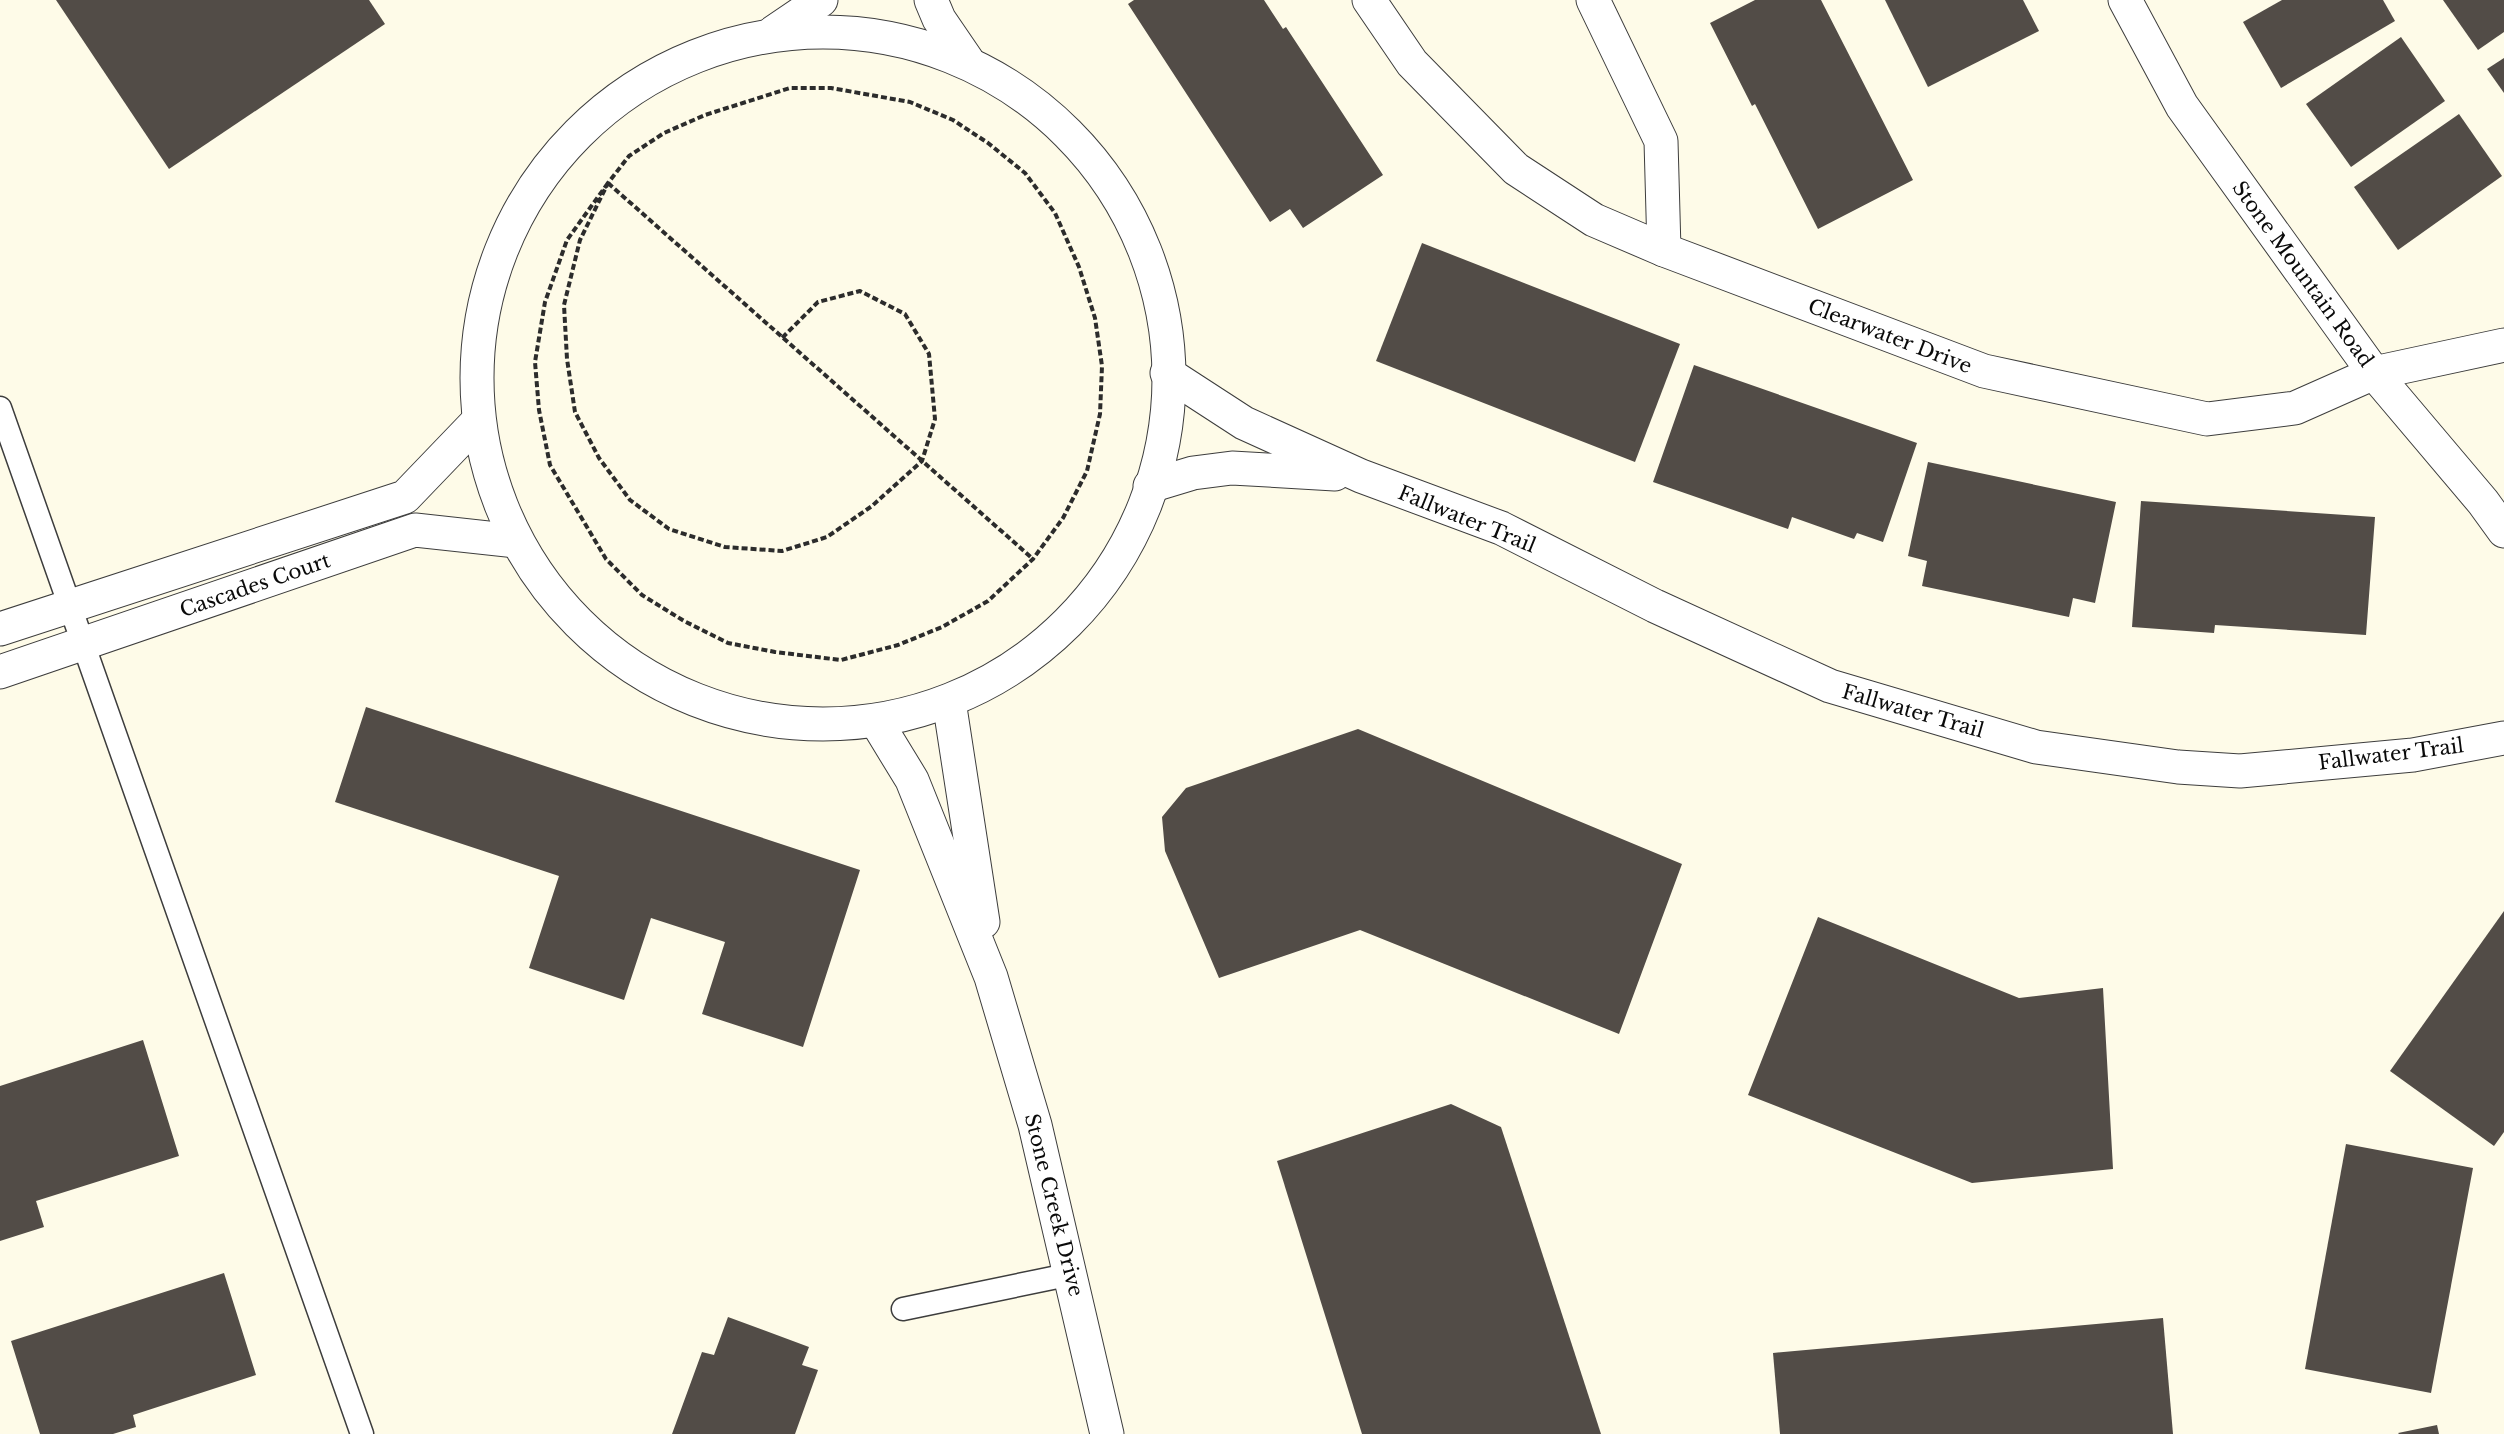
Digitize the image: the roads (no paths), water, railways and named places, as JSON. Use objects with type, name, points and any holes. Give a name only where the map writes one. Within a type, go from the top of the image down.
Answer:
[{"type":"street","points":[[774,32],[881,34],[967,60],[1044,109],[1106,176],[1148,256],[1168,344],[1165,435],[1143,511],[1105,580],[1052,639],[988,684],[915,716],[838,726],[760,721],[685,698],[617,659],[560,605],[516,541],[492,482],[478,421],[481,313],[518,211],[583,126],[671,64],[774,32],[820,0]]},
{"type":"street","points":[[931,0],[939,19],[967,60]]},
{"type":"street","name":"Clearwater Drive","points":[[1369,0],[1412,63],[1516,169],[1594,220],[1664,250],[1984,372],[2207,419],[2295,408],[2374,373],[2504,345]]},
{"type":"street","points":[[1593,0],[1661,141],[1664,250]]},
{"type":"street","name":"Stone Mountain Road","points":[[2126,0],[2182,106],[2374,373],[2484,502],[2504,531]]},
{"type":"street","name":"Fallwater Trail","points":[[1167,373],[1244,423],[1361,476],[1501,528],[1655,606],[1830,686],[2036,747],[2178,767],[2240,771],[2413,755],[2504,738]]},
{"type":"street","name":"Cascades Court","points":[[0,628],[405,497],[478,421]]},
{"type":"street","name":"Fallwater Trail","points":[[1150,486],[1192,473],[1232,468],[1361,476]]},
{"type":"street","name":"Cascades Court","points":[[0,672],[416,530],[516,541]]},
{"type":"street","name":"Stone Creek Drive","points":[[949,701],[991,978]]},
{"type":"street","name":"Stone Creek Drive","points":[[876,721],[912,780],[991,978],[1035,1125],[1072,1274],[1107,1434]]},
{"type":"lane","points":[[2,418],[71,606],[362,1434]]},
{"type":"lane","points":[[903,1309],[1072,1274]]}]
